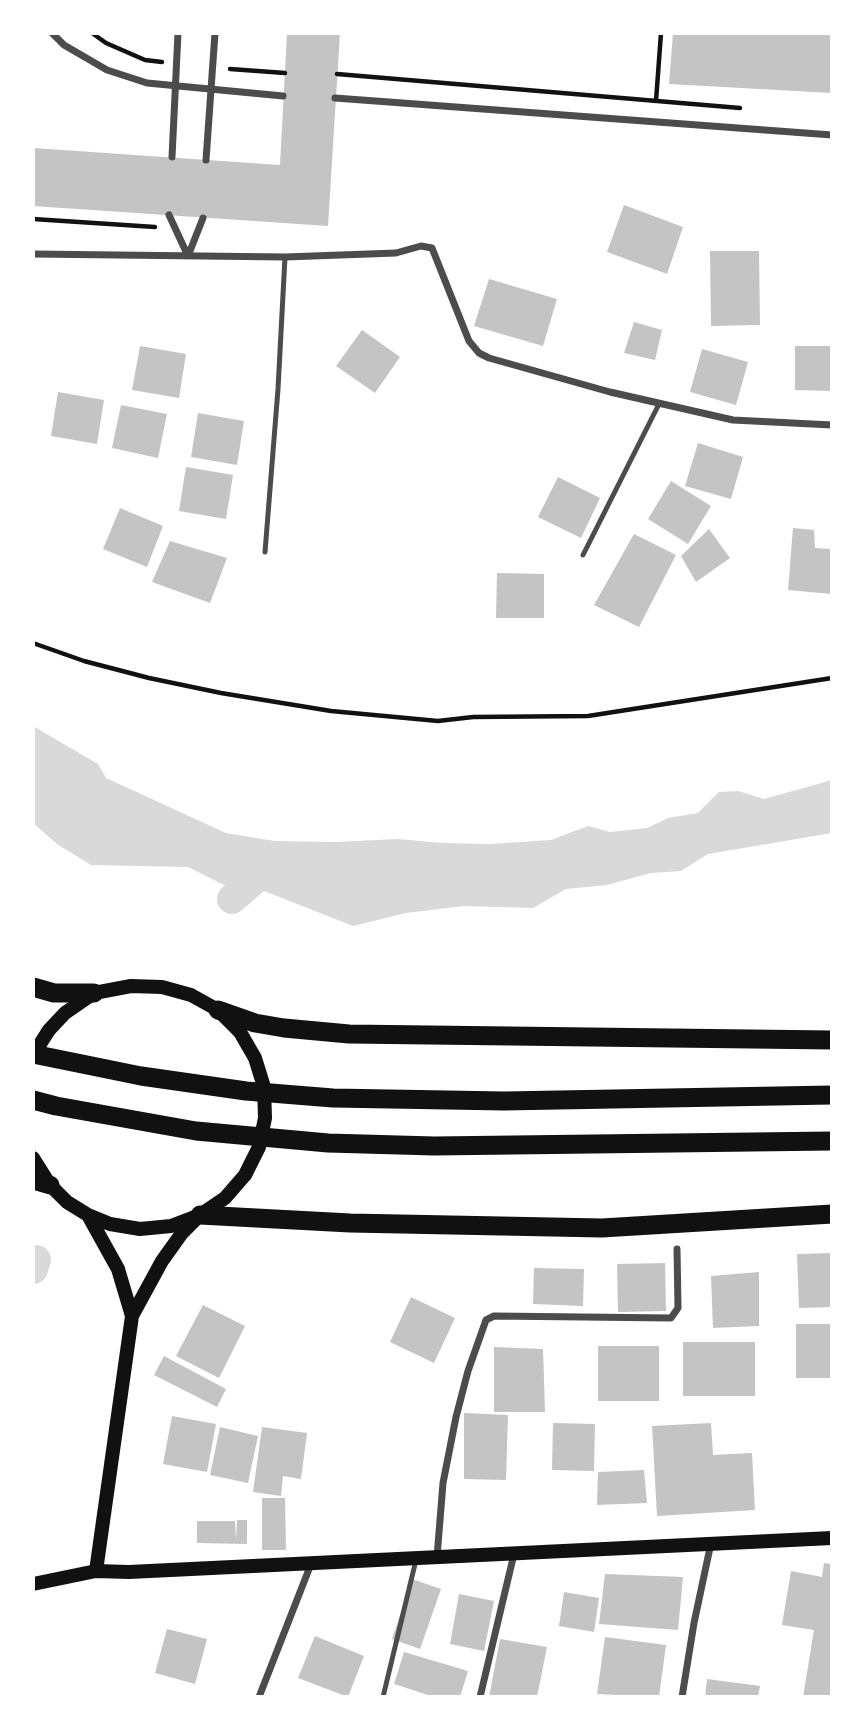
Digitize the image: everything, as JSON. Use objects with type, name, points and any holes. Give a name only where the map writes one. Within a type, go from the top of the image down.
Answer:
[{"type":"highway","points":[[33,987],[54,993],[94,993]]},
{"type":"highway","points":[[218,1010],[255,1023],[349,1034],[832,1040]]},
{"type":"highway","points":[[33,1054],[141,1076],[246,1091],[333,1098],[505,1101],[832,1095]]},
{"type":"highway","points":[[33,1100],[196,1131],[328,1143],[434,1146],[832,1141]]},
{"type":"highway","points":[[200,1215],[350,1223],[601,1228],[832,1214]]},
{"type":"main road","points":[[33,1054],[48,1030],[65,1013],[94,993],[131,985],[162,987],[191,995],[218,1010],[240,1032],[255,1058],[264,1087],[265,1118],[258,1147],[245,1175],[225,1198],[200,1215],[182,1233],[162,1261],[132,1317],[96,1571]]},
{"type":"main road","points":[[33,1158],[42,1183],[88,1215],[110,1224],[140,1229],[171,1226],[200,1215]]},
{"type":"main road","points":[[88,1215],[118,1269],[132,1317]]},
{"type":"main road","points":[[33,1584],[96,1571],[129,1572],[832,1538]]},
{"type":"street","points":[[52,33],[64,45],[107,71],[147,83],[283,96]]},
{"type":"street","points":[[172,158],[178,33]]},
{"type":"street","points":[[206,160],[215,33]]},
{"type":"street","points":[[335,98],[832,135]]},
{"type":"street","points":[[169,215],[188,256]]},
{"type":"street","points":[[188,256],[202,218]]},
{"type":"street","points":[[33,254],[285,257],[396,253],[421,246],[432,248],[469,341],[480,353],[503,362],[659,404],[733,419],[832,425]]},
{"type":"street","points":[[437,1557],[443,1483],[456,1417],[468,1371],[486,1320],[494,1316],[671,1318],[678,1308],[677,1249]]},
{"type":"street","points":[[682,1697],[711,1543]]},
{"type":"street","points":[[480,1697],[515,1553]]},
{"type":"street","points":[[259,1697],[312,1563]]},
{"type":"lane","points":[[265,552],[285,257]]},
{"type":"lane","points":[[583,555],[659,404]]},
{"type":"lane","points":[[383,1697],[417,1558]]},
{"type":"path","points":[[656,101],[661,33]]},
{"type":"path","points":[[337,74],[751,109]]},
{"type":"path","points":[[33,219],[175,228]]},
{"type":"path","points":[[33,643],[110,668],[221,693],[331,711],[438,721],[472,717],[588,716],[832,678]]},
{"type":"shaded area","points":[[33,726],[98,764],[106,778],[226,833],[275,841],[398,839],[490,844],[551,840],[588,826],[610,832],[647,828],[668,818],[698,813],[719,792],[738,791],[764,799],[832,780],[832,833],[708,854],[681,871],[651,873],[607,885],[566,889],[533,908],[464,906],[406,913],[353,926],[259,889],[228,887],[188,867],[91,865],[57,844],[33,823]]},
{"type":"building","points":[[287,33],[340,33],[328,226],[33,206],[33,148],[280,165]]},
{"type":"building","points":[[673,33],[832,33],[832,93],[669,84]]},
{"type":"building","points":[[624,205],[683,227],[667,274],[607,252]]},
{"type":"building","points":[[710,251],[759,251],[760,325],[711,326]]},
{"type":"building","points":[[489,279],[557,299],[543,346],[474,326]]},
{"type":"building","points":[[634,322],[662,330],[655,360],[624,353]]},
{"type":"building","points":[[362,330],[400,357],[375,393],[336,366]]},
{"type":"building","points":[[140,346],[186,354],[179,398],[132,390]]},
{"type":"building","points":[[795,346],[832,346],[832,391],[795,390]]},
{"type":"building","points":[[702,349],[748,362],[736,405],[690,392]]},
{"type":"building","points":[[58,392],[104,400],[97,444],[51,436]]},
{"type":"building","points":[[121,405],[167,414],[158,458],[112,448]]},
{"type":"building","points":[[198,413],[244,421],[237,465],[191,457]]},
{"type":"building","points":[[698,443],[743,457],[731,499],[685,486]]},
{"type":"building","points":[[186,467],[233,475],[226,519],[179,511]]},
{"type":"building","points":[[558,477],[600,498],[581,538],[538,517]]},
{"type":"building","points":[[671,481],[711,506],[688,544],[648,519]]},
{"type":"building","points":[[120,508],[163,526],[147,567],[103,549]]},
{"type":"building","points":[[793,528],[814,530],[815,548],[832,549],[832,594],[788,590]]},
{"type":"building","points":[[709,529],[730,558],[696,582],[681,556]]},
{"type":"building","points":[[634,534],[676,555],[639,627],[594,605]]},
{"type":"building","points":[[170,541],[227,558],[210,603],[152,582]]},
{"type":"building","points":[[497,573],[544,574],[544,618],[496,618]]},
{"type":"building","points":[[832,1253],[832,1307],[799,1308],[797,1254]]},
{"type":"building","points":[[665,1263],[666,1311],[618,1312],[617,1264]]},
{"type":"building","points":[[534,1268],[584,1269],[583,1306],[533,1304]]},
{"type":"building","points":[[759,1272],[759,1326],[713,1328],[711,1276]]},
{"type":"building","points":[[411,1297],[455,1318],[434,1363],[390,1342]]},
{"type":"building","points":[[203,1305],[245,1326],[219,1378],[176,1356]]},
{"type":"building","points":[[796,1324],[832,1324],[832,1378],[796,1378]]},
{"type":"building","points":[[683,1342],[755,1342],[755,1396],[683,1396]]},
{"type":"building","points":[[598,1346],[659,1346],[659,1401],[598,1401]]},
{"type":"building","points":[[494,1347],[543,1349],[545,1412],[494,1412]]},
{"type":"building","points":[[164,1356],[226,1389],[217,1407],[154,1375]]},
{"type":"building","points":[[464,1413],[508,1415],[506,1480],[464,1479]]},
{"type":"building","points":[[172,1416],[216,1424],[207,1472],[163,1464]]},
{"type":"building","points":[[553,1423],[595,1424],[594,1471],[552,1470]]},
{"type":"building","points":[[711,1423],[713,1455],[752,1453],[755,1510],[657,1516],[652,1426]]},
{"type":"building","points":[[220,1427],[258,1436],[248,1483],[210,1475]]},
{"type":"building","points":[[262,1427],[307,1433],[301,1479],[283,1476],[281,1496],[253,1492]]},
{"type":"building","points":[[644,1470],[647,1503],[597,1505],[598,1472]]},
{"type":"building","points":[[262,1498],[285,1498],[286,1550],[262,1550]]},
{"type":"building","points":[[237,1520],[247,1520],[247,1544],[197,1543],[197,1521],[235,1521],[236,1540]]},
{"type":"building","points":[[824,1563],[832,1564],[832,1697],[803,1697],[814,1630],[782,1625],[791,1571],[822,1577]]},
{"type":"building","points":[[605,1574],[683,1577],[678,1630],[599,1624]]},
{"type":"building","points":[[412,1579],[441,1589],[420,1649],[392,1639]]},
{"type":"building","points":[[564,1592],[599,1598],[594,1632],[559,1626]]},
{"type":"building","points":[[459,1594],[494,1601],[484,1651],[450,1644]]},
{"type":"building","points":[[167,1629],[207,1639],[195,1684],[155,1673]]},
{"type":"building","points":[[315,1636],[364,1656],[348,1697],[298,1678]]},
{"type":"building","points":[[605,1637],[666,1645],[659,1697],[597,1694]]},
{"type":"building","points":[[500,1639],[547,1647],[537,1697],[489,1697]]},
{"type":"building","points":[[404,1652],[468,1671],[460,1697],[434,1697],[394,1684]]},
{"type":"building","points":[[707,1679],[760,1686],[758,1697],[705,1697]]},
{"type":"waterway","points":[[232,899],[271,865]]},
{"type":"waterway","points":[[33,1269],[36,1260]]}]
